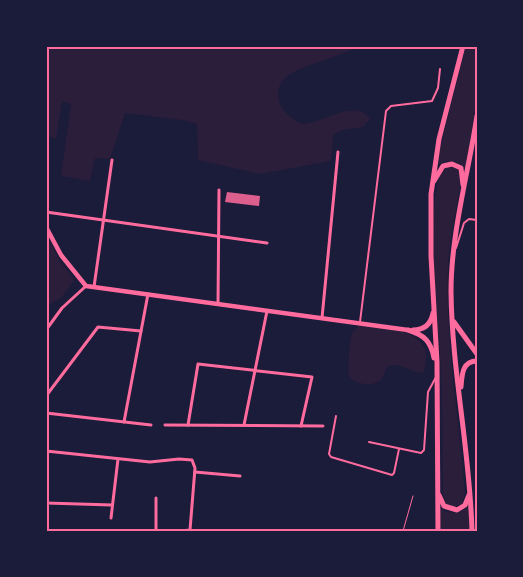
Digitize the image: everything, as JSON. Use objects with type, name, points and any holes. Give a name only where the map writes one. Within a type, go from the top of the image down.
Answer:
[{"type":"main road","points":[[438,531],[437,373],[431,194],[438,139],[463,46]]},
{"type":"main road","points":[[472,531],[470,487],[453,320],[452,260],[477,116]]},
{"type":"main road","points":[[431,194],[440,169],[452,164],[460,168],[463,173],[463,200]]},
{"type":"main road","points":[[408,330],[418,330],[429,324],[434,305]]},
{"type":"main road","points":[[453,320],[477,354]]},
{"type":"main road","points":[[408,330],[420,333],[428,340],[437,373]]},
{"type":"main road","points":[[460,397],[464,367],[471,361],[477,360]]},
{"type":"main road","points":[[437,488],[444,506],[457,510],[466,505],[470,487]]},
{"type":"street","points":[[322,319],[338,152]]},
{"type":"street","points":[[94,287],[112,160]]},
{"type":"street","points":[[218,304],[219,190]]},
{"type":"street","points":[[46,212],[267,243]]},
{"type":"street","points":[[46,227],[62,255],[86,286],[149,293],[408,330]]},
{"type":"street","points":[[46,330],[62,308],[86,286]]},
{"type":"street","points":[[124,422],[149,293]]},
{"type":"street","points":[[244,425],[267,311]]},
{"type":"street","points":[[46,396],[98,327],[141,331]]},
{"type":"street","points":[[188,425],[198,364],[312,377],[301,426]]},
{"type":"street","points":[[46,413],[151,425]]},
{"type":"street","points":[[165,425],[323,426]]},
{"type":"street","points":[[46,451],[150,462],[188,459],[195,463],[190,530],[181,531]]},
{"type":"street","points":[[111,518],[118,459]]},
{"type":"street","points":[[195,472],[240,476]]},
{"type":"street","points":[[156,498],[156,531]]},
{"type":"street","points":[[46,503],[112,505]]},
{"type":"lane","points":[[360,324],[386,111],[391,106],[432,101],[438,88],[440,69]]},
{"type":"lane","points":[[452,260],[464,223],[468,219],[477,220]]},
{"type":"lane","points":[[369,442],[421,453],[424,450],[428,392],[437,373]]},
{"type":"lane","points":[[336,416],[329,454],[331,457],[392,475],[394,474],[398,449]]},
{"type":"path","points":[[403,531],[412,496]]},
{"type":"shaded area","points":[[46,46],[363,46],[306,66],[290,74],[280,86],[278,94],[280,104],[286,113],[303,124],[338,113],[356,110],[364,113],[370,119],[363,127],[342,130],[333,135],[331,161],[260,174],[198,160],[197,124],[182,120],[125,113],[110,159],[95,158],[90,181],[61,176],[71,104],[62,101],[56,139],[46,135]]},
{"type":"shaded area","points":[[466,46],[477,46],[477,98],[466,169],[453,161],[437,165]]},
{"type":"shaded area","points":[[451,166],[460,171],[461,179],[449,255],[448,294],[450,352],[465,494],[462,504],[454,507],[446,504],[443,495],[442,385],[435,295],[433,236],[437,186],[443,169]]},
{"type":"shaded area","points":[[46,233],[59,260],[73,278],[73,282],[61,298],[46,306]]},
{"type":"shaded area","points":[[360,325],[397,330],[414,336],[426,351],[424,372],[393,365],[388,366],[382,379],[374,384],[364,384],[355,381],[348,372],[350,347],[352,333]]},
{"type":"shaded area","points":[[469,505],[469,531],[441,531],[440,508],[455,513]]},
{"type":"building","points":[[227,192],[260,196],[259,206],[225,202]]}]
